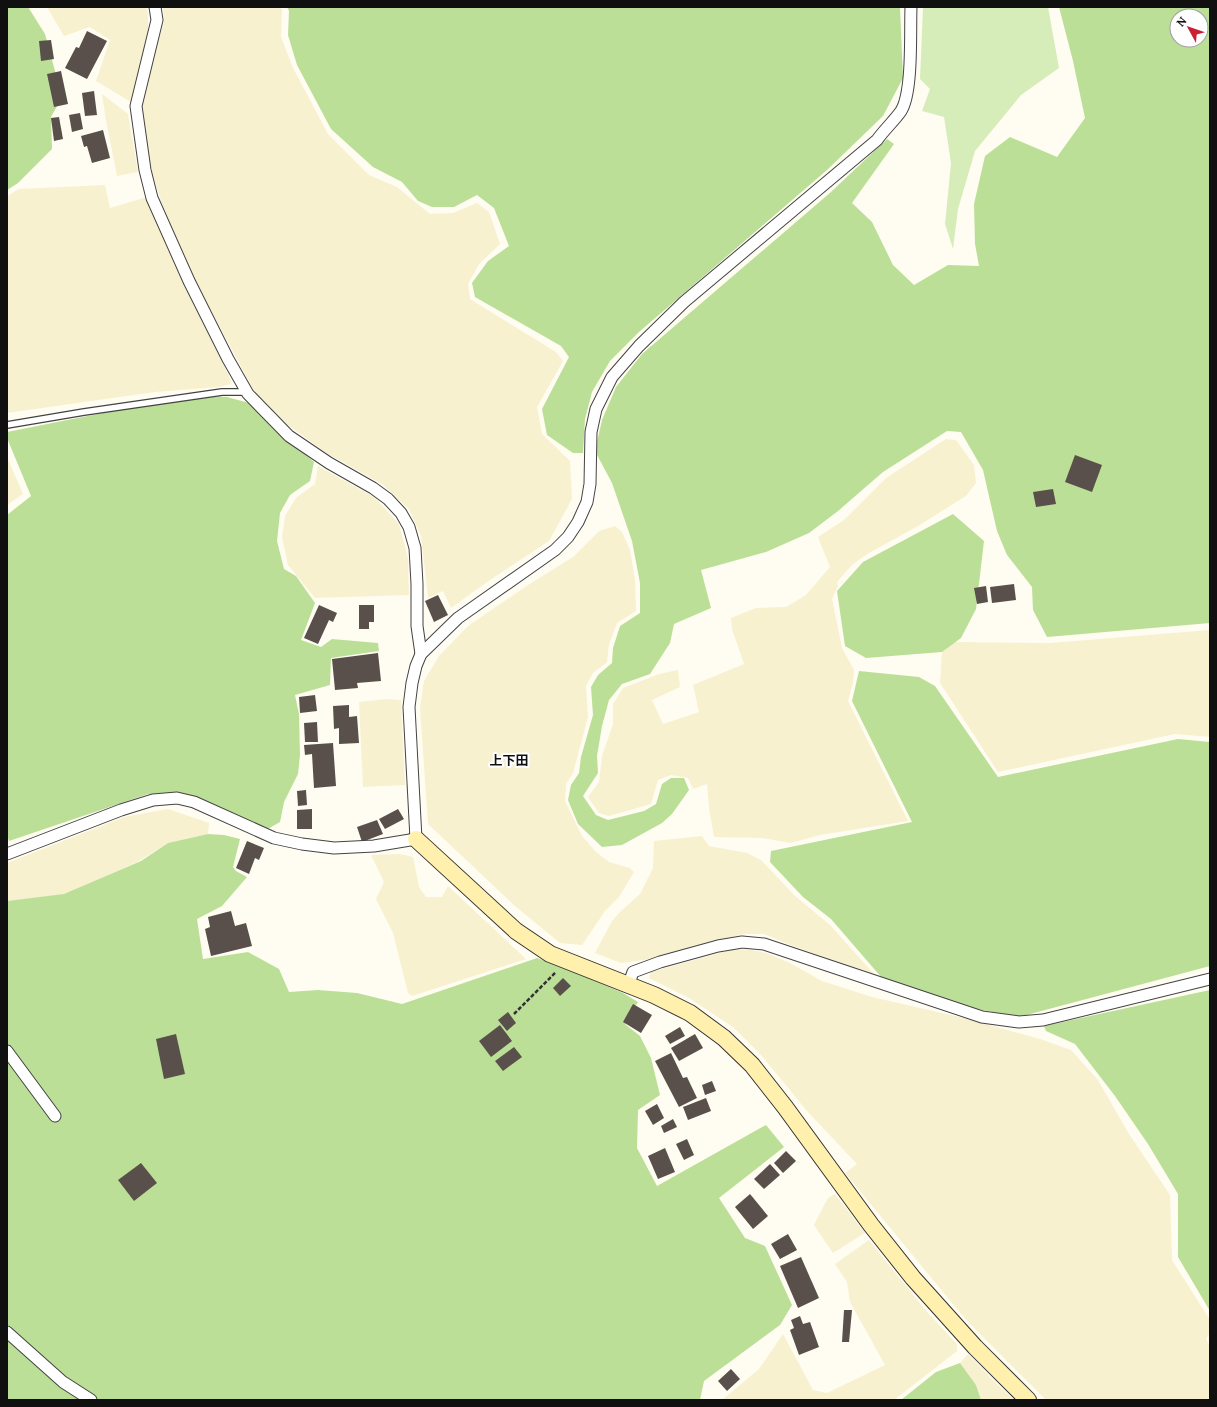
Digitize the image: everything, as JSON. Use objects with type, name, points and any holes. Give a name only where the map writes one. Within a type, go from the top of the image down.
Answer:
[{"type":"street","points":[[155,7],[157,20],[136,106],[145,170],[152,198],[189,281],[228,359],[248,394],[289,436],[329,463],[373,488],[388,500],[401,513],[409,526],[415,548],[417,626],[421,654]]},
{"type":"street","points":[[911,7],[909,77],[906,98],[901,111],[877,140],[684,302],[630,356],[612,377],[596,409],[590,432],[590,484],[586,502],[578,522],[568,537],[555,550],[458,618],[421,654],[416,666],[412,683],[409,707],[416,838],[516,931],[550,954],[654,995],[690,1013],[724,1038],[752,1065],[785,1107],[871,1225],[913,1278],[975,1347],[1028,1400]]},
{"type":"street","points":[[7,854],[121,810],[153,800],[177,798],[194,802],[274,838],[302,844],[334,848],[374,846],[416,838]]},
{"type":"street","points":[[628,986],[633,972],[660,962],[718,946],[742,942],[764,944],[982,1016],[1019,1022],[1043,1020],[1210,979]]},
{"type":"street","points":[[7,1051],[55,1116]]},
{"type":"street","points":[[7,1332],[63,1382],[91,1400]]},
{"type":"lane","points":[[7,425],[222,392],[242,392],[248,394]]},
{"type":"path","points":[[514,1014],[567,961]]},
{"type":"shaded area","points":[[47,7],[146,7],[148,14],[148,34],[131,102],[96,81],[110,40],[90,27],[64,36]]},
{"type":"shaded area","points":[[163,7],[280,7],[282,10],[281,37],[293,68],[328,134],[369,175],[397,187],[430,214],[453,213],[477,203],[489,212],[500,244],[479,264],[468,284],[470,299],[556,352],[563,361],[537,407],[542,434],[570,461],[572,499],[549,541],[451,608],[443,591],[428,598],[421,536],[409,509],[382,484],[328,454],[278,418],[254,391],[191,273],[162,204],[147,158],[139,104],[164,22]]},
{"type":"shaded area","points":[[102,94],[128,114],[138,172],[117,176]]},
{"type":"shaded area","points":[[105,185],[110,208],[147,197],[179,274],[229,376],[231,384],[219,387],[155,392],[7,413],[7,196],[19,189]]},
{"type":"shaded area","points":[[946,439],[956,440],[974,465],[976,483],[966,496],[918,526],[867,554],[852,565],[837,582],[838,586],[832,599],[842,648],[854,670],[853,682],[848,701],[908,821],[820,835],[790,843],[763,838],[714,837],[707,784],[693,789],[688,778],[671,775],[658,780],[651,804],[609,816],[599,813],[588,797],[599,782],[602,756],[613,724],[613,704],[623,688],[659,674],[678,670],[680,687],[652,700],[663,724],[699,712],[693,685],[744,664],[732,629],[731,618],[756,608],[786,607],[806,595],[830,567],[818,537],[844,520],[886,478]]},
{"type":"shaded area","points":[[7,457],[23,494],[7,505]]},
{"type":"shaded area","points":[[318,466],[374,497],[399,524],[408,558],[409,595],[315,598],[288,565],[282,537],[285,516],[296,498],[315,484]]},
{"type":"shaded area","points":[[615,526],[622,532],[630,550],[635,580],[636,611],[617,623],[609,644],[607,662],[593,673],[586,686],[588,717],[573,773],[566,784],[565,801],[582,836],[596,852],[609,862],[630,868],[634,872],[619,897],[605,911],[582,945],[560,943],[515,906],[428,824],[420,708],[424,681],[439,656],[468,626],[528,585],[573,557],[599,531]]},
{"type":"shaded area","points":[[1210,630],[1210,737],[1175,734],[998,772],[940,683],[942,652],[955,642],[1050,643]]},
{"type":"shaded area","points":[[387,699],[401,700],[405,785],[363,787],[359,702]]},
{"type":"shaded area","points":[[168,809],[209,823],[208,834],[168,843],[137,862],[64,895],[7,901],[7,863],[124,817]]},
{"type":"shaded area","points":[[702,836],[709,846],[747,853],[761,860],[794,895],[830,925],[875,975],[870,975],[764,934],[743,934],[644,960],[621,963],[595,953],[612,921],[640,894],[653,868],[654,841]]},
{"type":"shaded area","points":[[400,854],[413,857],[419,887],[426,897],[442,897],[448,886],[526,959],[412,996],[408,993],[393,933],[376,899],[384,882],[371,855]]},
{"type":"shaded area","points":[[734,949],[752,950],[766,953],[790,963],[822,981],[872,997],[968,1019],[1040,1039],[1071,1050],[1098,1080],[1129,1134],[1170,1195],[1172,1260],[1210,1320],[1210,1333],[1206,1339],[1210,1346],[1210,1400],[1046,1400],[967,1321],[845,1173],[857,1164],[807,1111],[761,1055],[733,1027],[689,998],[649,978],[651,972]]},
{"type":"shaded area","points":[[835,1194],[865,1233],[833,1253],[814,1225],[828,1198]]},
{"type":"shaded area","points":[[869,1240],[927,1312],[957,1344],[957,1351],[894,1400],[722,1400],[759,1369],[783,1334],[813,1390],[827,1393],[885,1365],[850,1302],[847,1282],[835,1264]]},
{"type":"shaded area","points":[[968,1354],[1014,1400],[981,1400],[976,1385],[960,1363]]},
{"type":"green space","points":[[7,7],[28,7],[45,34],[62,97],[51,117],[52,149],[18,183],[7,190]]},
{"type":"green space","points":[[287,7],[900,7],[903,78],[883,116],[827,170],[639,332],[610,361],[592,392],[585,419],[583,453],[573,453],[547,435],[542,409],[569,357],[561,346],[475,297],[472,283],[488,261],[509,246],[494,208],[477,195],[454,207],[432,207],[418,201],[402,182],[373,167],[331,129],[297,65],[288,35],[289,11]]},
{"type":"green space","points":[[923,7],[1048,7],[1059,68],[1021,95],[975,151],[958,209],[953,249],[945,224],[951,163],[944,117],[922,111],[930,89],[920,79]]},
{"type":"green space","points":[[1059,7],[1210,7],[1210,623],[1047,637],[1033,610],[1032,587],[1007,555],[997,531],[983,470],[961,432],[947,431],[883,472],[838,511],[809,533],[766,552],[701,570],[711,608],[674,624],[670,643],[650,674],[622,684],[609,700],[602,726],[597,756],[598,773],[583,796],[596,815],[608,820],[644,811],[656,804],[662,784],[671,778],[684,778],[689,790],[672,814],[662,823],[622,845],[602,847],[578,824],[568,800],[571,785],[579,773],[581,757],[593,715],[591,687],[598,675],[612,663],[613,648],[620,626],[640,613],[640,583],[632,541],[612,483],[595,451],[602,420],[616,387],[642,354],[831,192],[887,139],[894,144],[852,203],[872,222],[893,265],[914,285],[948,265],[979,266],[975,244],[974,204],[985,156],[1010,137],[1057,157],[1085,118],[1073,61]]},
{"type":"green space","points":[[211,396],[227,397],[249,403],[262,417],[314,462],[310,481],[290,495],[280,513],[277,541],[284,569],[296,576],[315,603],[301,640],[321,647],[332,639],[378,643],[379,651],[331,658],[330,685],[295,695],[299,714],[300,755],[298,774],[284,802],[280,822],[266,830],[180,793],[148,794],[9,841],[7,835],[7,515],[31,496],[7,438],[7,432],[128,408]]},
{"type":"green space","points":[[953,514],[984,541],[976,609],[961,638],[942,652],[866,658],[845,646],[837,591],[863,562]]},
{"type":"green space","points":[[859,671],[919,677],[935,686],[998,777],[1178,739],[1210,742],[1210,966],[1019,1017],[977,1009],[882,978],[831,919],[803,897],[770,862],[771,851],[912,822],[852,701]]},
{"type":"green space","points":[[208,834],[224,835],[240,839],[233,867],[236,871],[247,877],[222,906],[197,919],[203,959],[248,952],[279,969],[289,992],[318,990],[357,993],[402,1004],[537,958],[591,979],[623,993],[638,1002],[625,1024],[640,1036],[651,1058],[660,1095],[638,1110],[637,1148],[657,1186],[766,1125],[784,1147],[719,1198],[745,1238],[765,1246],[792,1305],[780,1325],[704,1381],[700,1400],[7,1400],[7,901],[64,894],[141,861],[168,843]]},
{"type":"green space","points":[[1210,990],[1210,1311],[1178,1257],[1178,1194],[1148,1144],[1115,1096],[1075,1044],[1046,1031],[1044,1026]]},
{"type":"green space","points":[[960,1363],[976,1385],[981,1400],[901,1400],[936,1372]]},
{"type":"building","points":[[87,31],[107,41],[87,79],[65,68],[76,47],[79,48]]},
{"type":"building","points":[[51,40],[54,59],[41,61],[39,41]]},
{"type":"building","points":[[61,71],[68,104],[54,107],[47,74]]},
{"type":"building","points":[[94,91],[97,115],[85,116],[82,93]]},
{"type":"building","points":[[80,113],[83,129],[72,132],[69,115]]},
{"type":"building","points":[[59,117],[63,139],[54,141],[51,118]]},
{"type":"building","points":[[103,130],[110,158],[92,163],[87,146],[84,147],[81,136]]},
{"type":"building","points":[[1075,455],[1102,465],[1092,492],[1065,482]]},
{"type":"building","points":[[1053,489],[1056,504],[1036,507],[1033,492]]},
{"type":"building","points":[[1014,584],[1016,600],[992,603],[990,587]]},
{"type":"building","points":[[986,586],[988,602],[977,604],[974,588]]},
{"type":"building","points":[[438,595],[448,615],[434,622],[425,601]]},
{"type":"building","points":[[319,605],[337,613],[333,622],[329,620],[318,644],[304,638]]},
{"type":"building","points":[[359,605],[374,605],[374,622],[369,622],[369,629],[359,629]]},
{"type":"building","points":[[378,653],[381,681],[357,683],[358,688],[335,690],[332,659]]},
{"type":"building","points":[[315,695],[317,711],[300,713],[299,697]]},
{"type":"building","points":[[349,705],[349,717],[357,716],[359,743],[339,744],[339,728],[334,729],[333,706]]},
{"type":"building","points":[[317,722],[318,742],[305,742],[304,723]]},
{"type":"building","points":[[333,743],[336,786],[314,788],[312,754],[305,755],[304,745]]},
{"type":"building","points":[[306,790],[307,805],[298,806],[297,791]]},
{"type":"building","points":[[312,809],[312,829],[297,829],[297,810]]},
{"type":"building","points":[[398,809],[404,819],[385,829],[379,819]]},
{"type":"building","points":[[377,820],[383,834],[362,842],[357,827]]},
{"type":"building","points":[[247,841],[264,848],[259,860],[255,858],[249,874],[236,868]]},
{"type":"building","points":[[231,911],[235,926],[246,923],[252,946],[211,956],[205,929],[210,927],[208,917]]},
{"type":"building","points":[[563,978],[571,986],[560,996],[553,988]]},
{"type":"building","points":[[633,1004],[652,1015],[641,1033],[623,1022]]},
{"type":"building","points":[[508,1012],[516,1023],[507,1031],[498,1020]]},
{"type":"building","points":[[500,1025],[512,1041],[491,1057],[479,1041]]},
{"type":"building","points":[[680,1027],[685,1036],[670,1044],[665,1036]]},
{"type":"building","points":[[176,1034],[185,1074],[164,1079],[156,1039]]},
{"type":"building","points":[[695,1034],[703,1048],[679,1061],[671,1048]]},
{"type":"building","points":[[514,1047],[522,1057],[503,1071],[495,1061]]},
{"type":"building","points":[[671,1053],[683,1078],[687,1077],[697,1098],[679,1107],[655,1061]]},
{"type":"building","points":[[712,1081],[716,1091],[705,1095],[702,1085]]},
{"type":"building","points":[[706,1098],[711,1111],[688,1120],[683,1107]]},
{"type":"building","points":[[657,1104],[664,1118],[653,1125],[645,1111]]},
{"type":"building","points":[[673,1119],[677,1127],[664,1133],[661,1126]]},
{"type":"building","points":[[687,1139],[694,1155],[684,1160],[676,1144]]},
{"type":"building","points":[[665,1148],[675,1172],[658,1179],[648,1156]]},
{"type":"building","points":[[786,1151],[796,1161],[783,1173],[774,1163]]},
{"type":"building","points":[[141,1163],[157,1183],[134,1201],[118,1180]]},
{"type":"building","points":[[770,1164],[780,1175],[764,1189],[754,1179]]},
{"type":"building","points":[[750,1194],[768,1216],[753,1229],[735,1207]]},
{"type":"building","points":[[788,1234],[797,1250],[780,1259],[771,1244]]},
{"type":"building","points":[[801,1257],[819,1298],[798,1308],[780,1266]]},
{"type":"building","points":[[844,1310],[852,1310],[849,1342],[842,1342]]},
{"type":"building","points":[[800,1316],[803,1324],[810,1322],[819,1347],[799,1355],[790,1330],[794,1328],[791,1320]]},
{"type":"building","points":[[731,1369],[740,1379],[727,1391],[718,1381]]},
{"type":"district","name":"上下田","points":[[509,760]]}]
